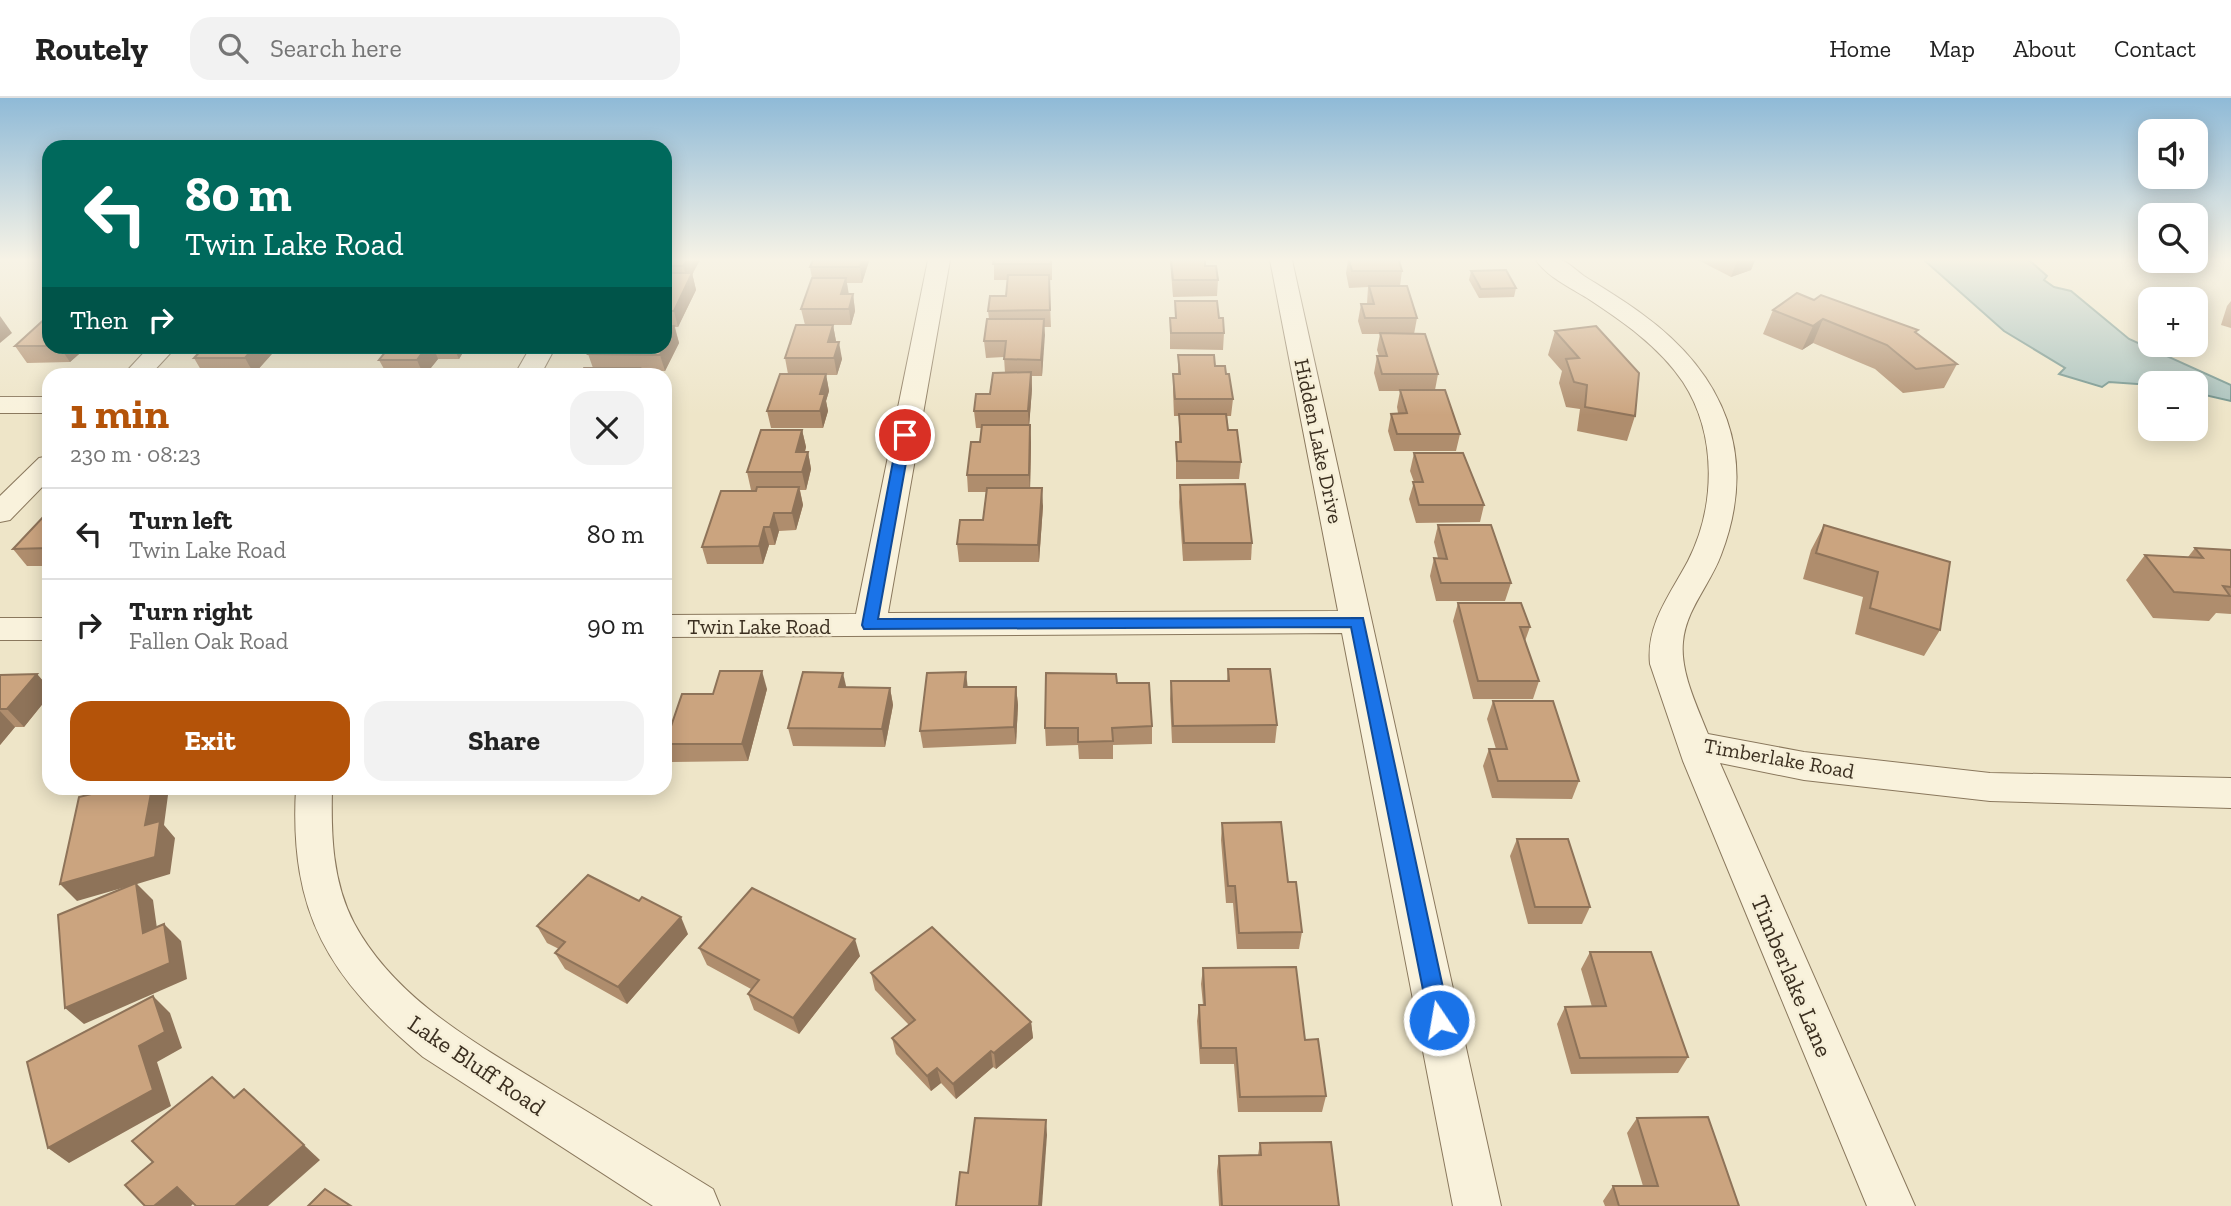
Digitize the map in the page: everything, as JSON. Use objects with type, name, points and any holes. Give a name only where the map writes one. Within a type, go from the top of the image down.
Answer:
[{"type":"street","points":[[870,625],[929,312]]},
{"type":"street","name":"Hidden Lake Drive","points":[[1292,312],[1477,1206]]},
{"type":"street","name":"Timberlake Road","points":[[1622,312],[1653,333],[1702,387],[1717,425],[1723,450],[1723,498],[1705,559],[1668,629],[1666,659],[1696,745],[1804,766],[1990,787],[2231,793]]},
{"type":"street","points":[[143,368],[157,354]]},
{"type":"street","points":[[0,405],[42,405]]},
{"type":"street","points":[[0,513],[42,471]]},
{"type":"street","name":"Twin Lake Road","points":[[672,626],[1357,622]]},
{"type":"street","points":[[0,629],[42,629]]},
{"type":"street","name":"Timberlake Lane","points":[[1696,745],[1786,965],[1891,1206]]},
{"type":"street","name":"Lake Bluff Road","points":[[314,795],[313,854],[321,888],[333,922],[351,956],[374,987],[403,1016],[438,1043],[696,1206]]},
{"type":"water","points":[[1982,312],[2096,312],[2129,339],[2138,343],[2138,357],[2169,357],[2200,371],[2138,371],[2138,384],[2109,382],[2102,387],[2059,374],[2065,368],[2004,331]]},
{"type":"water","points":[[2208,375],[2231,385],[2231,401],[2208,396]]},
{"type":"building","points":[[1176,312],[1218,312],[1219,318],[1223,318],[1224,333],[1171,333],[1170,318],[1176,318]]},
{"type":"building","points":[[1363,312],[1415,312],[1417,318],[1365,318]]},
{"type":"building","points":[[1777,312],[1867,312],[1918,330],[1915,332],[1957,364],[1916,369],[1887,345],[1823,319],[1813,326]]},
{"type":"building","points":[[987,319],[1044,319],[1041,360],[1004,359],[1006,341],[984,341]]},
{"type":"building","points":[[42,321],[42,346],[15,346]]},
{"type":"building","points":[[796,325],[833,325],[828,342],[839,342],[834,358],[785,358]]},
{"type":"building","points":[[1596,326],[1639,373],[1635,416],[1585,407],[1587,385],[1574,382],[1566,359],[1579,358],[1555,331]]},
{"type":"building","points":[[1380,333],[1425,334],[1438,374],[1382,374],[1377,356],[1387,356]]},
{"type":"building","points":[[198,354],[248,354],[245,358],[194,358]]},
{"type":"building","points":[[384,354],[421,354],[417,360],[379,360]]},
{"type":"building","points":[[588,354],[660,354],[660,355]]},
{"type":"building","points":[[1178,355],[1214,355],[1215,366],[1225,366],[1226,374],[1229,374],[1233,399],[1175,399],[1173,374],[1180,374]]},
{"type":"building","points":[[1031,372],[1028,411],[974,411],[976,394],[990,394],[993,373]]},
{"type":"building","points":[[780,374],[826,374],[820,394],[825,394],[820,411],[767,411]]},
{"type":"building","points":[[1400,390],[1445,390],[1460,434],[1397,434],[1391,414],[1407,413]]},
{"type":"building","points":[[1179,414],[1226,414],[1228,430],[1237,430],[1241,462],[1177,461],[1176,442],[1181,442]]},
{"type":"building","points":[[982,425],[1030,425],[1029,475],[967,475],[971,442],[980,442]]},
{"type":"building","points":[[761,430],[802,430],[796,452],[808,452],[802,472],[747,472]]},
{"type":"building","points":[[1414,453],[1463,453],[1484,505],[1419,505],[1413,482],[1423,482]]},
{"type":"building","points":[[1245,484],[1252,543],[1184,543],[1180,485]]},
{"type":"building","points":[[757,487],[799,487],[792,513],[774,513],[770,527],[764,527],[759,546],[702,547],[721,491],[756,491]]},
{"type":"building","points":[[987,488],[1042,488],[1038,545],[957,544],[960,520],[983,520]]},
{"type":"building","points":[[42,518],[42,548],[13,549]]},
{"type":"building","points":[[1438,525],[1491,525],[1511,583],[1441,583],[1434,558],[1447,559]]},
{"type":"building","points":[[1824,525],[1950,562],[1940,630],[1870,608],[1878,572],[1816,553]]},
{"type":"building","points":[[2195,548],[2231,550],[2231,587],[2223,586],[2230,596],[2174,592],[2145,555],[2203,558]]},
{"type":"building","points":[[1458,603],[1521,603],[1530,627],[1520,627],[1539,681],[1478,681]]},
{"type":"building","points":[[1228,669],[1270,669],[1277,725],[1173,726],[1171,681],[1229,681]]},
{"type":"building","points":[[720,671],[762,671],[742,744],[672,744],[672,723],[682,694],[713,694]]},
{"type":"building","points":[[803,672],[843,673],[839,687],[890,688],[882,729],[788,728]]},
{"type":"building","points":[[966,672],[964,687],[1016,687],[1014,727],[920,731],[927,673]]},
{"type":"building","points":[[1046,673],[1116,674],[1117,683],[1149,683],[1152,726],[1112,728],[1113,741],[1078,742],[1078,728],[1045,728]]},
{"type":"building","points":[[37,674],[7,709],[0,709],[0,675]]},
{"type":"building","points":[[1493,701],[1553,701],[1579,781],[1498,781],[1489,749],[1507,749]]},
{"type":"building","points":[[151,795],[145,825],[160,821],[155,857],[60,884],[79,797]]},
{"type":"building","points":[[1281,822],[1288,882],[1296,882],[1302,932],[1239,933],[1235,886],[1228,886],[1222,823]]},
{"type":"building","points":[[1517,839],[1568,839],[1590,907],[1535,907]]},
{"type":"building","points":[[588,875],[639,901],[642,897],[681,917],[618,987],[555,953],[565,942],[537,926]]},
{"type":"building","points":[[136,883],[143,933],[164,924],[170,963],[65,1008],[58,915]]},
{"type":"building","points":[[752,888],[855,939],[793,1018],[748,994],[759,980],[699,948]]},
{"type":"building","points":[[932,927],[1031,1022],[994,1053],[991,1051],[953,1084],[937,1068],[927,1076],[892,1038],[915,1020],[871,973]]},
{"type":"building","points":[[1590,952],[1651,952],[1688,1057],[1580,1058],[1565,1007],[1606,1006]]},
{"type":"building","points":[[1296,967],[1305,1040],[1318,1039],[1326,1096],[1240,1097],[1236,1048],[1201,1048],[1199,1005],[1205,1005],[1203,968]]},
{"type":"building","points":[[153,996],[165,1032],[139,1046],[153,1090],[48,1148],[27,1062]]},
{"type":"building","points":[[212,1077],[234,1098],[244,1089],[304,1145],[235,1206],[196,1206],[177,1187],[154,1206],[145,1206],[125,1185],[153,1162],[132,1141]]},
{"type":"building","points":[[1708,1117],[1739,1206],[1619,1206],[1613,1186],[1658,1186],[1637,1118]]},
{"type":"building","points":[[975,1118],[1046,1120],[1039,1206],[956,1206],[960,1172],[968,1173]]},
{"type":"building","points":[[1331,1142],[1339,1206],[1222,1206],[1219,1156],[1261,1155],[1260,1143]]},
{"type":"building","points":[[325,1189],[351,1206],[308,1206]]},
{"type":"route","points":[[905,435],[870,625],[1357,622],[1439,1020]]}]
